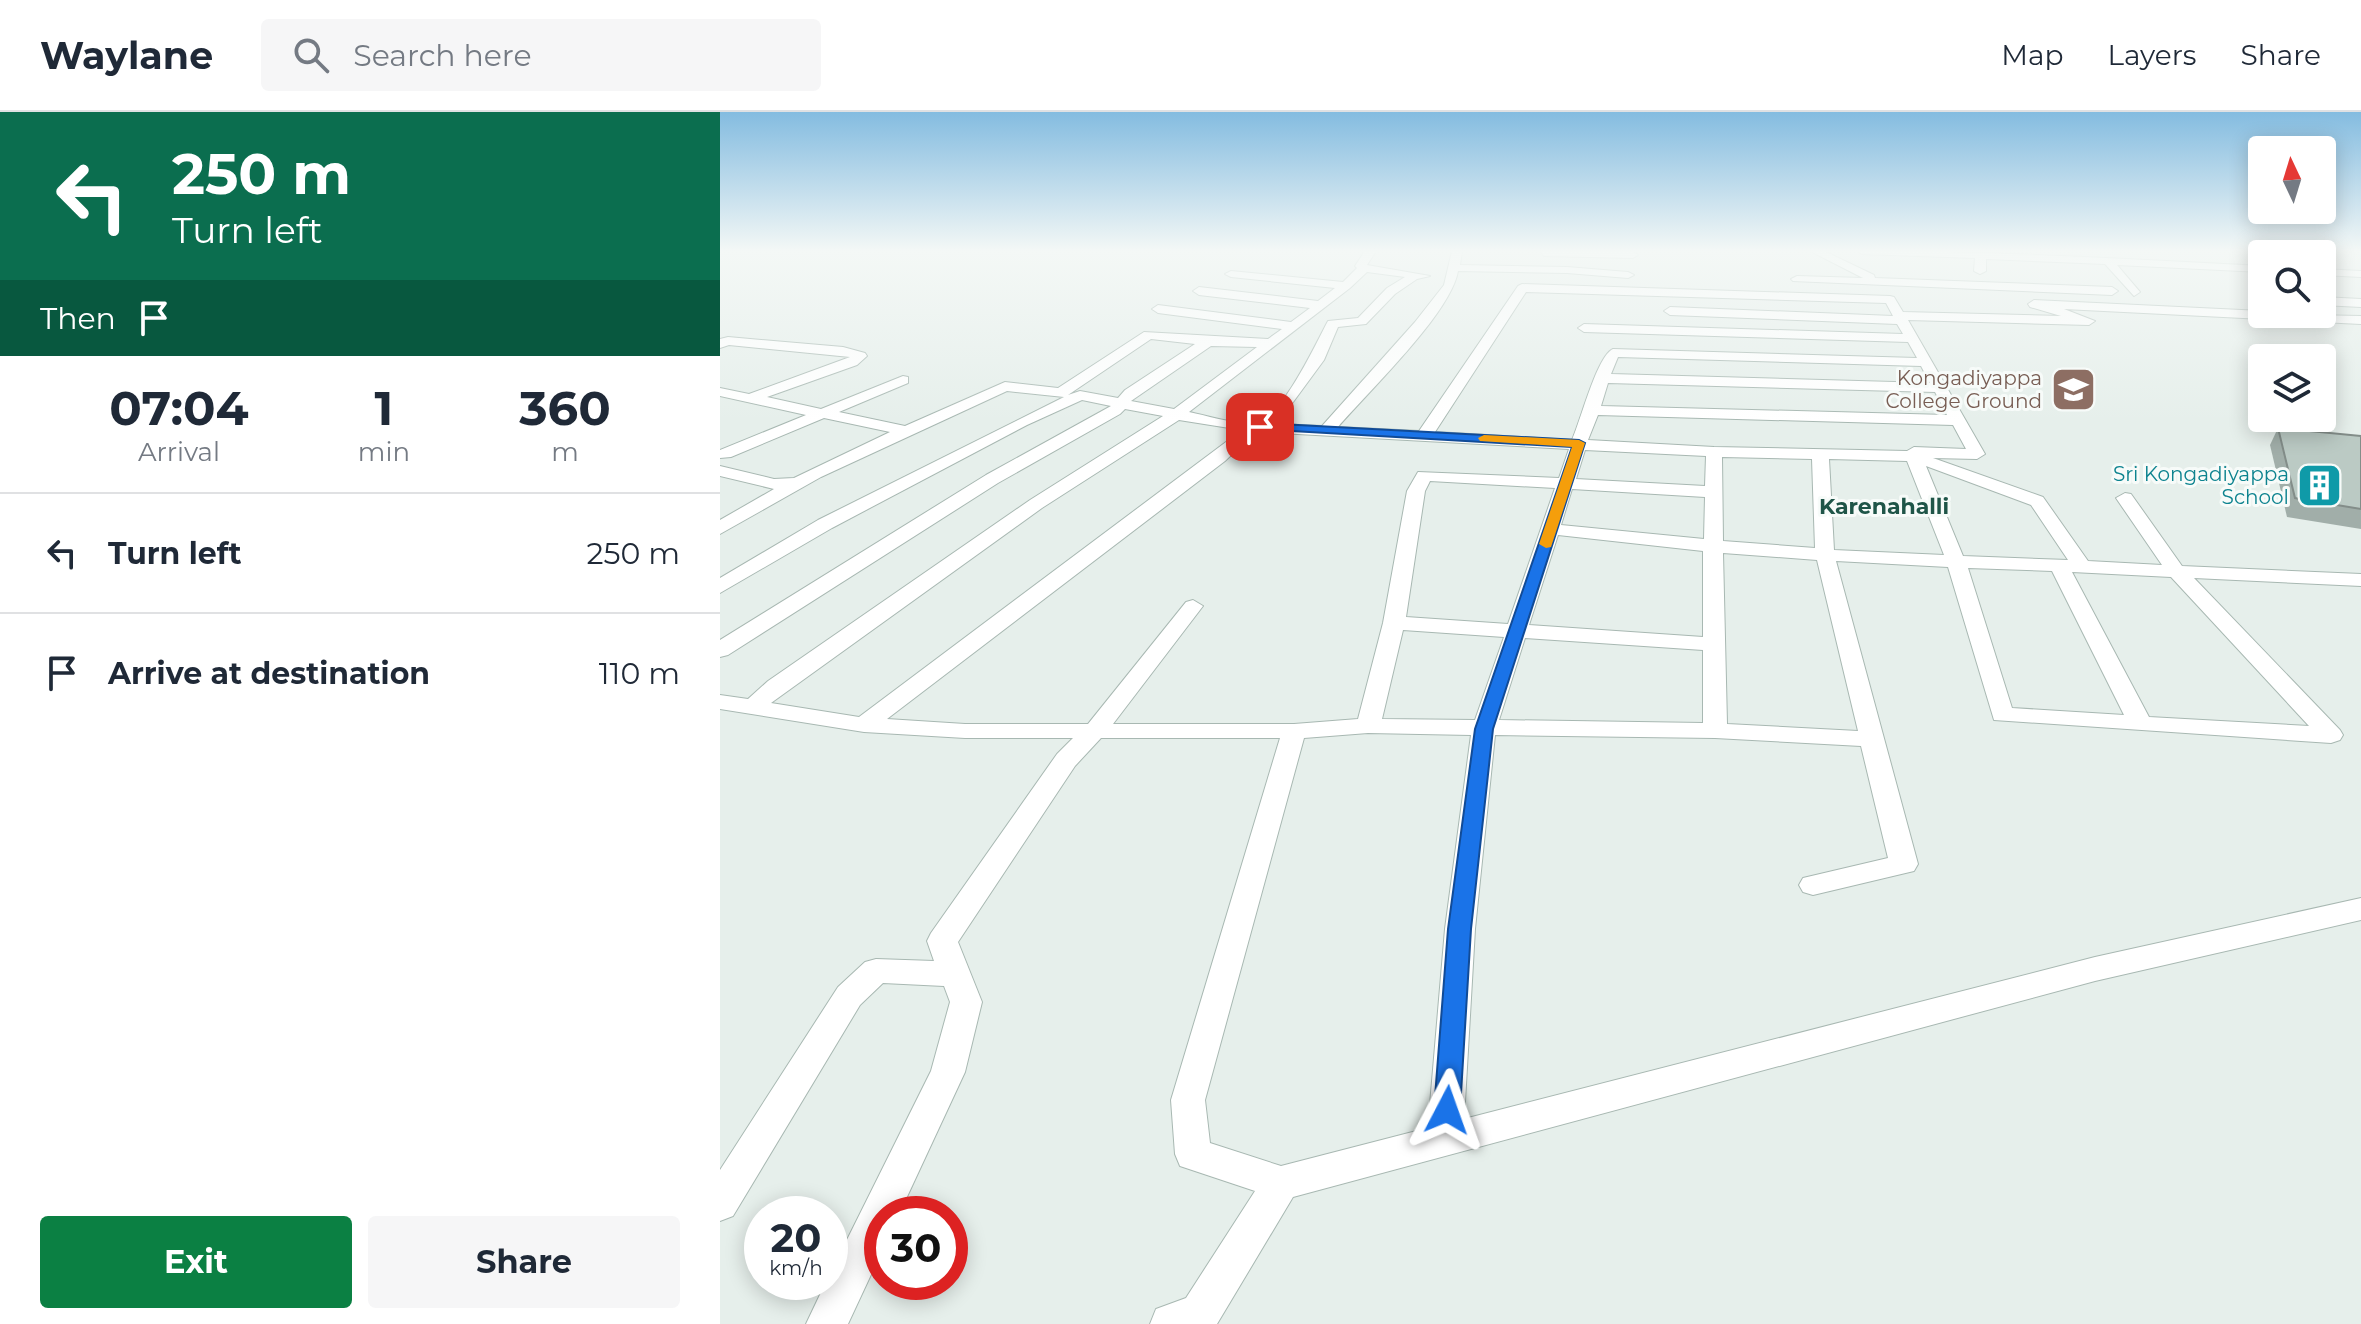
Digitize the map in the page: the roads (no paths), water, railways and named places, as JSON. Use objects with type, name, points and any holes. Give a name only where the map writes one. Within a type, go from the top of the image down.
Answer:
[{"type":"street","points":[[753,707],[776,686],[1023,513],[1176,415],[1316,308]]},
{"type":"street","points":[[864,725],[1219,457],[1241,437],[1276,418],[1317,360],[1333,324],[1362,321],[1375,308]]},
{"type":"street","points":[[1326,431],[1433,308]]},
{"type":"street","points":[[1425,435],[1509,308]]},
{"type":"street","points":[[1601,308],[1912,338]]},
{"type":"street","points":[[1584,328],[1611,310],[1679,308]]},
{"type":"street","points":[[1895,308],[1977,454],[1914,452],[1896,441]]},
{"type":"street","points":[[1670,311],[2089,321],[2046,308]]},
{"type":"street","points":[[2107,308],[2361,320]]},
{"type":"street","points":[[1158,309],[1292,326]]},
{"type":"street","points":[[1061,393],[1149,335],[1208,342],[1269,343]]},
{"type":"street","points":[[720,344],[728,341],[843,351],[860,356],[852,362],[751,398]]},
{"type":"street","points":[[720,650],[992,479],[1115,411],[1130,393],[1208,342]]},
{"type":"street","points":[[1445,1141],[1460,929],[1484,729],[1579,443],[1594,410],[1601,378],[1613,353],[1926,362]]},
{"type":"street","points":[[1791,358],[1808,385]]},
{"type":"street","points":[[1601,378],[1940,388]]},
{"type":"street","points":[[722,462],[824,413],[903,380]]},
{"type":"street","points":[[720,528],[803,481],[1005,386],[1080,395],[1176,415],[1260,427],[1714,452],[1820,453],[1896,441],[1958,420]]},
{"type":"street","points":[[1872,386],[1956,561],[2002,715],[2331,735],[2176,571],[2125,498]]},
{"type":"street","points":[[720,392],[906,431]]},
{"type":"street","points":[[720,587],[825,524],[1021,422],[1080,395]]},
{"type":"street","points":[[1594,410],[1896,441],[2037,501],[2082,567]]},
{"type":"street","points":[[1714,452],[1715,731]]},
{"type":"street","points":[[1813,885],[1904,864],[1825,555],[1820,453]]},
{"type":"street","points":[[722,462],[774,484],[803,481]]},
{"type":"street","points":[[1368,726],[1394,623],[1416,491],[1424,476],[1713,492]]},
{"type":"street","points":[[1550,529],[1825,555],[2361,580]]},
{"type":"street","points":[[2059,566],[2140,723]]},
{"type":"street","points":[[827,1324],[948,1072],[966,1002],[942,941],[1066,760],[1093,733],[1193,606]]},
{"type":"street","points":[[1394,623],[1516,634],[1713,644]]},
{"type":"street","points":[[720,702],[864,725],[965,731],[1294,731],[1368,726],[1715,731],[1871,739]]},
{"type":"street","points":[[1294,731],[1188,1100],[1193,1154],[1281,1183],[2095,969],[2361,909]]},
{"type":"street","points":[[720,1203],[849,996],[876,971],[955,974]]},
{"type":"street","points":[[1171,1324],[1200,1313],[1281,1183]]},
{"type":"place","name":"Kongadiyappa College Ground","points":[[2073,389]]},
{"type":"place","name":"Sri Kongadiyappa School","points":[[2320,485]]},
{"type":"district","name":"Karenahalli","points":[[1884,506]]}]
